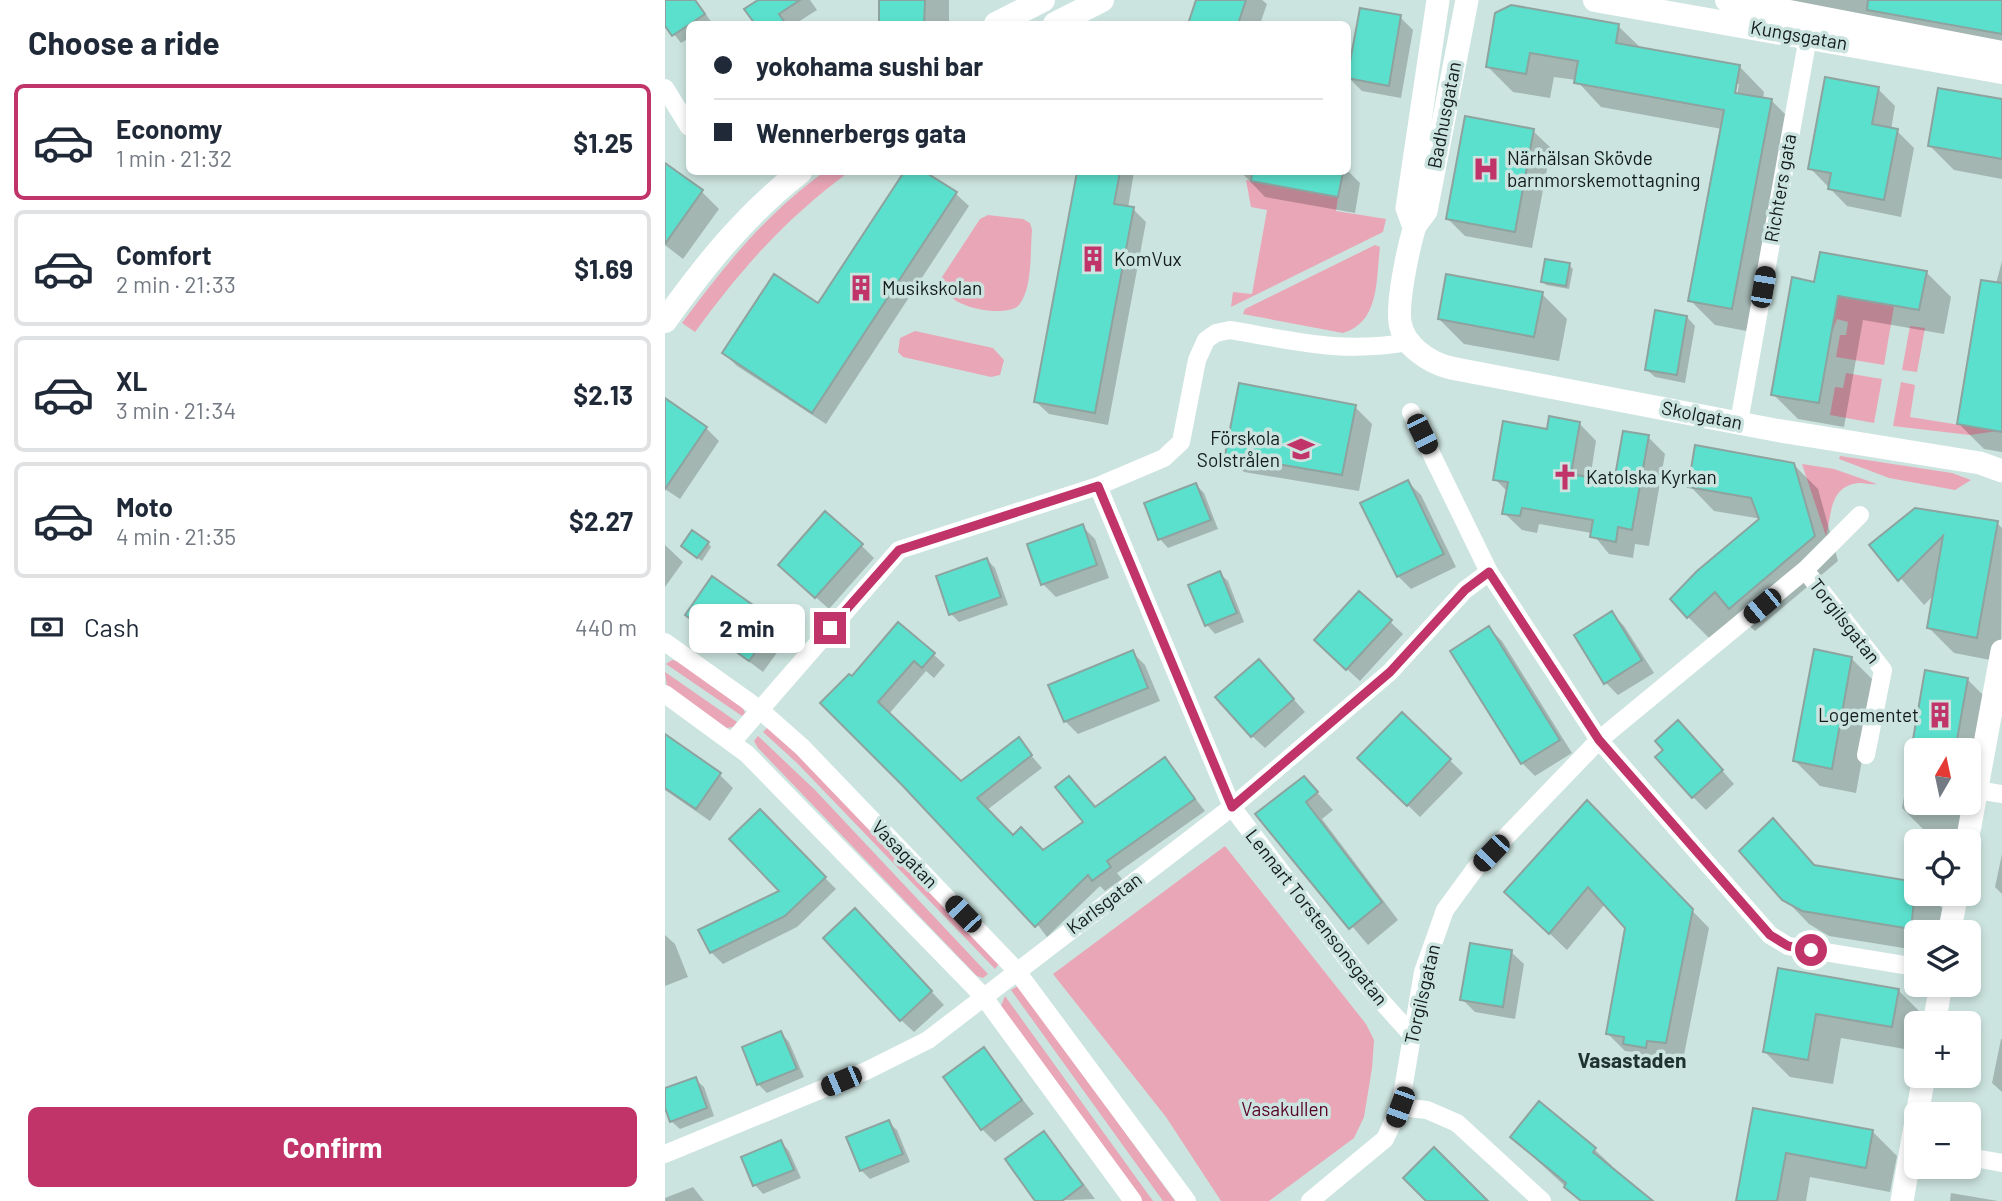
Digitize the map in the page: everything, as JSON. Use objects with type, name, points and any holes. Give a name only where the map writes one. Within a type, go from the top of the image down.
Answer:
[{"type":"main road","points":[[1009,16],[1043,0]]},
{"type":"main road","points":[[1061,21],[1102,0]]},
{"type":"main road","name":"Kungsgatan","points":[[1595,0],[2002,72]]},
{"type":"main road","name":"Kungsgatan","points":[[1727,0],[2002,53]]},
{"type":"main road","points":[[665,321],[730,236],[769,195],[796,175]]},
{"type":"street","name":"Badhusgatan","points":[[1415,227],[1407,208],[1438,0]]},
{"type":"street","name":"Badhusgatan","points":[[1409,342],[1400,323],[1415,227],[1426,211],[1467,0]]},
{"type":"street","name":"Richters gata","points":[[1739,422],[1808,37]]},
{"type":"street","points":[[665,88],[686,122]]},
{"type":"street","points":[[732,742],[899,550],[1098,486],[1164,458],[1181,442],[1197,360],[1206,340],[1216,333],[1230,330],[1337,349],[1360,349],[1409,342]]},
{"type":"street","name":"Skolgatan","points":[[1409,342],[1438,365],[1980,464],[2002,471]]},
{"type":"street","points":[[1411,412],[1489,572],[1599,740],[1770,935],[1788,946],[1904,965]]},
{"type":"street","name":"Lennart Torstensonsgatan","points":[[1098,486],[1232,807],[1366,984],[1411,1034]]},
{"type":"street","name":"Torgilsgatan","points":[[1310,1201],[1385,1139],[1400,1107],[1423,972],[1445,910],[1475,869],[1599,740],[1805,570],[1860,515]]},
{"type":"street","name":"Torgilsgatan","points":[[1805,570],[1883,670],[1866,755]]},
{"type":"street","name":"Karlsgatan","points":[[665,1154],[866,1071],[928,1040],[1232,807],[1390,672],[1465,590],[1489,572]]},
{"type":"street","name":"Vasagatan","points":[[665,642],[759,709],[802,747],[1016,970],[1187,1201]]},
{"type":"street","points":[[1981,768],[2002,651]]},
{"type":"street","points":[[665,694],[732,742],[801,806],[983,996],[1133,1201]]},
{"type":"street","points":[[1981,791],[2002,794]]},
{"type":"street","points":[[1400,1107],[1427,1110],[1457,1124],[1542,1201]]},
{"type":"street","points":[[1981,1159],[2002,1163]]},
{"type":"street","points":[[1902,1201],[1907,1179]]},
{"type":"green space","points":[[820,175],[845,175],[785,226],[730,287],[695,332],[682,323],[747,242]]},
{"type":"green space","points":[[1246,180],[1338,197],[1336,211],[1386,219],[1383,232],[1231,307],[1233,292],[1252,294],[1267,210],[1251,207]]},
{"type":"green space","points":[[988,215],[1023,219],[1030,223],[1032,230],[1027,289],[1019,305],[1012,309],[1001,311],[974,308],[950,296],[943,288],[942,277],[980,219]]},
{"type":"green space","points":[[1375,245],[1380,247],[1374,298],[1364,319],[1355,327],[1343,333],[1243,314],[1245,309]]},
{"type":"green space","points":[[1838,296],[1894,306],[1884,365],[1836,357],[1840,335],[1846,335],[1848,322],[1837,319],[1832,332]]},
{"type":"green space","points":[[1910,326],[1925,328],[1917,372],[1902,370]]},
{"type":"green space","points":[[915,331],[993,348],[1004,360],[1000,375],[991,377],[903,357],[898,352],[900,338]]},
{"type":"green space","points":[[1846,373],[1882,379],[1874,423],[1830,415],[1835,387],[1843,388]]},
{"type":"green space","points":[[1901,382],[1915,385],[1910,417],[1997,431],[1970,435],[1893,426]]},
{"type":"green space","points":[[1840,456],[1952,473],[1971,480],[1955,490],[1889,478],[1839,459]]},
{"type":"green space","points":[[1802,464],[1834,469],[1877,484],[1860,483],[1842,489],[1831,510],[1826,536]]},
{"type":"green space","points":[[672,660],[678,661],[741,704],[745,713],[742,716],[666,664]]},
{"type":"green space","points":[[665,672],[737,722],[733,727],[726,728],[667,686]]},
{"type":"green space","points":[[770,725],[1001,961],[995,969],[797,763],[763,732]]},
{"type":"green space","points":[[758,736],[815,790],[988,974],[983,978],[977,976],[758,748],[754,741]]},
{"type":"green space","name":"Vasakullen","points":[[1225,846],[1366,1024],[1374,1040],[1364,1117],[1354,1138],[1269,1201],[1221,1201],[1166,1117],[1053,974]]},
{"type":"green space","points":[[1018,986],[1175,1201],[1163,1201],[1011,990]]},
{"type":"green space","points":[[1005,996],[1153,1201],[1140,1201],[1001,1006]]},
{"type":"building","points":[[665,0],[695,0],[705,14],[694,21],[686,21],[686,27],[672,36],[665,26]]},
{"type":"building","points":[[758,0],[800,0],[779,14],[784,21],[753,21],[744,9]]},
{"type":"building","points":[[879,0],[925,0],[924,21],[879,21]]},
{"type":"building","points":[[1196,0],[1246,0],[1239,21],[1189,21]]},
{"type":"building","points":[[1868,0],[2002,0],[2002,34],[1867,10]]},
{"type":"building","points":[[1511,5],[1619,24],[1616,43],[1740,65],[1735,93],[1772,99],[1732,309],[1688,301],[1724,110],[1574,83],[1578,61],[1530,53],[1526,74],[1486,67],[1495,13]]},
{"type":"building","points":[[1360,8],[1401,15],[1389,86],[1351,79],[1351,56]]},
{"type":"building","points":[[1825,77],[1879,87],[1872,124],[1898,129],[1884,200],[1828,189],[1831,173],[1808,169]]},
{"type":"building","points":[[1938,88],[2002,99],[2002,159],[1928,146]]},
{"type":"building","points":[[1465,116],[1534,129],[1515,232],[1446,219]]},
{"type":"building","points":[[665,163],[703,190],[665,244]]},
{"type":"building","name":"Musikskolan","points":[[902,175],[930,175],[957,192],[812,413],[722,353],[774,274],[818,303]]},
{"type":"building","name":"KomVux","points":[[1076,175],[1119,175],[1114,204],[1134,207],[1095,413],[1034,402]]},
{"type":"building","points":[[1252,175],[1342,175],[1338,197],[1251,181]]},
{"type":"building","points":[[1820,252],[1927,271],[1919,310],[1838,296],[1819,403],[1771,395],[1792,277],[1814,282]]},
{"type":"building","points":[[1545,259],[1570,263],[1566,286],[1541,282]]},
{"type":"building","points":[[1446,274],[1543,292],[1534,337],[1438,319]]},
{"type":"building","points":[[1981,280],[2002,283],[2002,432],[1957,424]]},
{"type":"building","points":[[1655,310],[1687,316],[1677,375],[1645,370]]},
{"type":"building","points":[[1239,383],[1356,405],[1342,475],[1225,455]]},
{"type":"building","points":[[665,398],[707,427],[665,489]]},
{"type":"building","name":"Katolska Kyrkan","points":[[1549,416],[1580,422],[1571,474],[1614,482],[1623,431],[1649,435],[1632,530],[1618,527],[1616,542],[1590,537],[1593,520],[1522,508],[1520,516],[1502,514],[1508,482],[1493,480],[1503,421],[1547,429]]},
{"type":"building","points":[[1695,445],[1794,463],[1815,536],[1729,609],[1715,592],[1687,618],[1670,599],[1697,571],[1759,519],[1751,498],[1688,487]]},
{"type":"building","points":[[1408,480],[1444,554],[1397,577],[1360,503]]},
{"type":"building","points":[[1196,483],[1211,520],[1158,540],[1144,503]]},
{"type":"building","points":[[1915,508],[1998,521],[1977,638],[1927,628],[1943,536],[1898,581],[1869,545]]},
{"type":"building","points":[[825,511],[863,544],[815,598],[778,565]]},
{"type":"building","points":[[1083,524],[1097,565],[1041,585],[1027,544]]},
{"type":"building","points":[[692,530],[709,542],[697,558],[681,546]]},
{"type":"building","points":[[987,558],[1001,597],[949,615],[936,576]]},
{"type":"building","points":[[1220,571],[1237,613],[1205,626],[1188,585]]},
{"type":"building","points":[[712,576],[777,622],[749,661],[685,615]]},
{"type":"building","points":[[1359,591],[1392,620],[1346,670],[1314,640]]},
{"type":"building","points":[[1612,611],[1642,660],[1604,684],[1574,635]]},
{"type":"building","points":[[898,622],[935,653],[922,668],[914,661],[878,702],[961,781],[1019,737],[1032,755],[977,798],[1013,835],[1021,827],[1043,850],[1083,822],[1055,787],[1069,776],[1095,807],[1165,757],[1195,799],[1107,861],[1111,867],[1092,881],[1088,875],[1035,927],[902,785],[820,703],[849,674],[852,676]]},
{"type":"building","points":[[1489,626],[1560,740],[1521,764],[1450,651]]},
{"type":"building","points":[[1814,649],[1852,657],[1832,769],[1793,761]]},
{"type":"building","points":[[1133,650],[1148,688],[1064,722],[1048,685]]},
{"type":"building","points":[[1259,659],[1294,699],[1251,737],[1215,697]]},
{"type":"building","name":"Logementet","points":[[1925,670],[1968,678],[1957,738],[1913,738]]},
{"type":"building","points":[[1402,712],[1451,759],[1407,806],[1357,758]]},
{"type":"building","points":[[1678,720],[1723,770],[1692,798],[1655,757],[1663,750],[1655,741]]},
{"type":"building","points":[[665,734],[721,773],[696,809],[665,788]]},
{"type":"building","points":[[1304,776],[1318,792],[1306,802],[1382,902],[1349,929],[1255,814]]},
{"type":"building","points":[[1587,800],[1693,909],[1666,1043],[1647,1041],[1646,1048],[1623,1044],[1624,1037],[1606,1034],[1625,928],[1588,887],[1549,934],[1504,892]]},
{"type":"building","points":[[760,809],[826,877],[785,916],[710,953],[698,930],[779,891],[729,839]]},
{"type":"building","points":[[1773,818],[1814,865],[1904,880],[1904,906],[1913,906],[1912,920],[1904,920],[1904,928],[1802,911],[1782,900],[1739,851]]},
{"type":"building","points":[[855,908],[932,991],[900,1021],[823,938]]},
{"type":"building","points":[[1470,943],[1512,950],[1503,1007],[1460,1000]]},
{"type":"building","points":[[1778,968],[1899,989],[1892,1027],[1816,1014],[1808,1060],[1763,1052]]},
{"type":"building","points":[[781,1031],[797,1069],[757,1085],[742,1047]]},
{"type":"building","points":[[984,1047],[1022,1100],[981,1130],[943,1077]]},
{"type":"building","points":[[696,1077],[707,1108],[670,1122],[665,1108],[665,1088]]},
{"type":"building","points":[[1539,1101],[1596,1148],[1593,1152],[1653,1201],[1581,1201],[1564,1187],[1566,1183],[1510,1137]]},
{"type":"building","points":[[1753,1108],[1873,1130],[1866,1168],[1786,1153],[1777,1201],[1736,1201]]},
{"type":"building","points":[[889,1120],[903,1154],[860,1171],[846,1137]]},
{"type":"building","points":[[1044,1131],[1083,1185],[1062,1201],[1035,1201],[1005,1159]]},
{"type":"building","points":[[781,1140],[794,1170],[753,1186],[741,1157]]},
{"type":"building","points":[[1434,1147],[1488,1201],[1426,1201],[1403,1178]]},
{"type":"place","name":"Närhälsan Skövde barnmorskemottagning","points":[[1486,169]]},
{"type":"place","name":"KomVux","points":[[1093,259]]},
{"type":"place","name":"Musikskolan","points":[[861,288]]},
{"type":"place","name":"Förskola Solstrålen","points":[[1301,449]]},
{"type":"place","name":"Katolska Kyrkan","points":[[1565,477]]},
{"type":"place","name":"Logementet","points":[[1940,715]]},
{"type":"district","name":"Vasastaden","points":[[1632,1061]]},
{"type":"route","points":[[830,628],[899,550],[943,533],[1098,486],[1232,807],[1390,672],[1465,590],[1489,572],[1599,740],[1770,935],[1788,946],[1811,950]]}]
